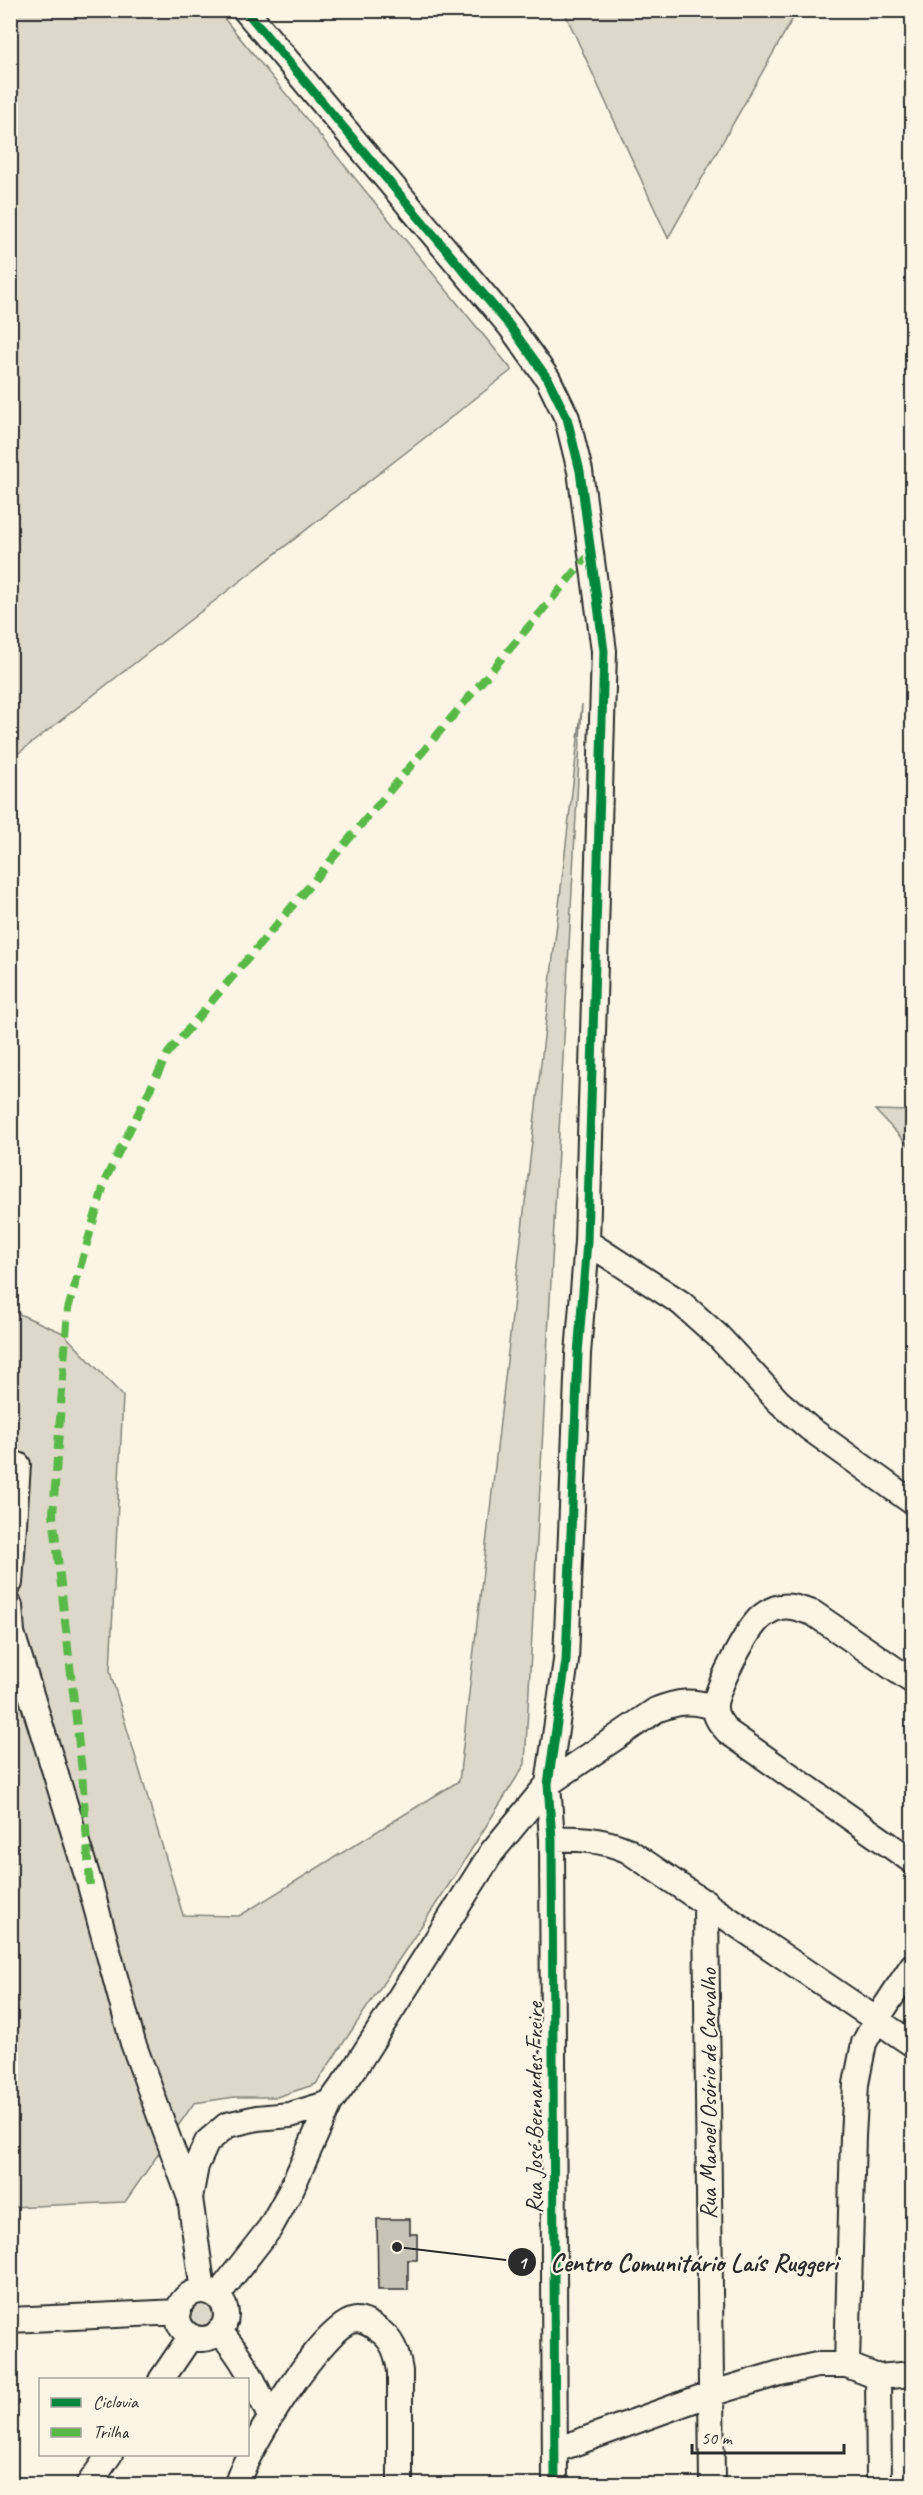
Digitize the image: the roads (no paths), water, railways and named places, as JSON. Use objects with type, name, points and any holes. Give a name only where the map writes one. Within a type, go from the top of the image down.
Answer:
[{"type":"street","name":"Rua José Bernardes Freire","points":[[245,10],[510,326],[548,379],[567,418],[580,471],[604,651],[587,1242],[578,1366],[566,1661],[548,1784],[552,1839],[555,2484]]},
{"type":"street","points":[[587,1242],[681,1303],[718,1336],[778,1401],[829,1444],[912,1502]]},
{"type":"street","points":[[10,1583],[18,1465]]},
{"type":"street","points":[[10,1606],[12,1633],[90,1885],[132,2043],[190,2198],[210,2293],[225,2308],[226,2316],[219,2331],[202,2338],[191,2336],[183,2328],[178,2312],[182,2301],[188,2295],[210,2293],[270,2228],[330,2103],[492,1852],[548,1784],[586,1760],[631,1725],[675,1702],[698,1702],[716,1714],[728,1732],[912,1861]]},
{"type":"street","points":[[716,1714],[717,1694],[748,1633],[758,1619],[780,1607],[794,1607],[813,1613],[912,1681]]},
{"type":"street","points":[[552,1839],[598,1840],[627,1850],[912,2044]]},
{"type":"street","name":"Rua Manoel Osório de Carvalho","points":[[706,1902],[712,2484]]},
{"type":"street","points":[[847,2365],[856,2084],[864,2043],[912,1966]]},
{"type":"street","points":[[190,2198],[196,2166],[207,2142],[227,2125],[257,2118],[290,2115],[330,2103]]},
{"type":"street","points":[[10,2320],[178,2312]]},
{"type":"street","points":[[249,2452],[270,2417],[320,2346],[340,2327],[356,2320],[388,2336],[397,2354],[400,2371],[399,2484]]},
{"type":"street","points":[[219,2331],[238,2351],[270,2417]]},
{"type":"street","points":[[162,2378],[191,2336]]},
{"type":"street","points":[[556,2450],[710,2394],[780,2373],[817,2365],[847,2365],[878,2377],[912,2374]]},
{"type":"street","points":[[878,2377],[879,2484]]},
{"type":"street","points":[[89,2484],[109,2456]]},
{"type":"street","points":[[237,2484],[248,2456]]},
{"type":"place","name":"Centro Comunitário Laís Ruggeri","points":[[397,2247]]}]
